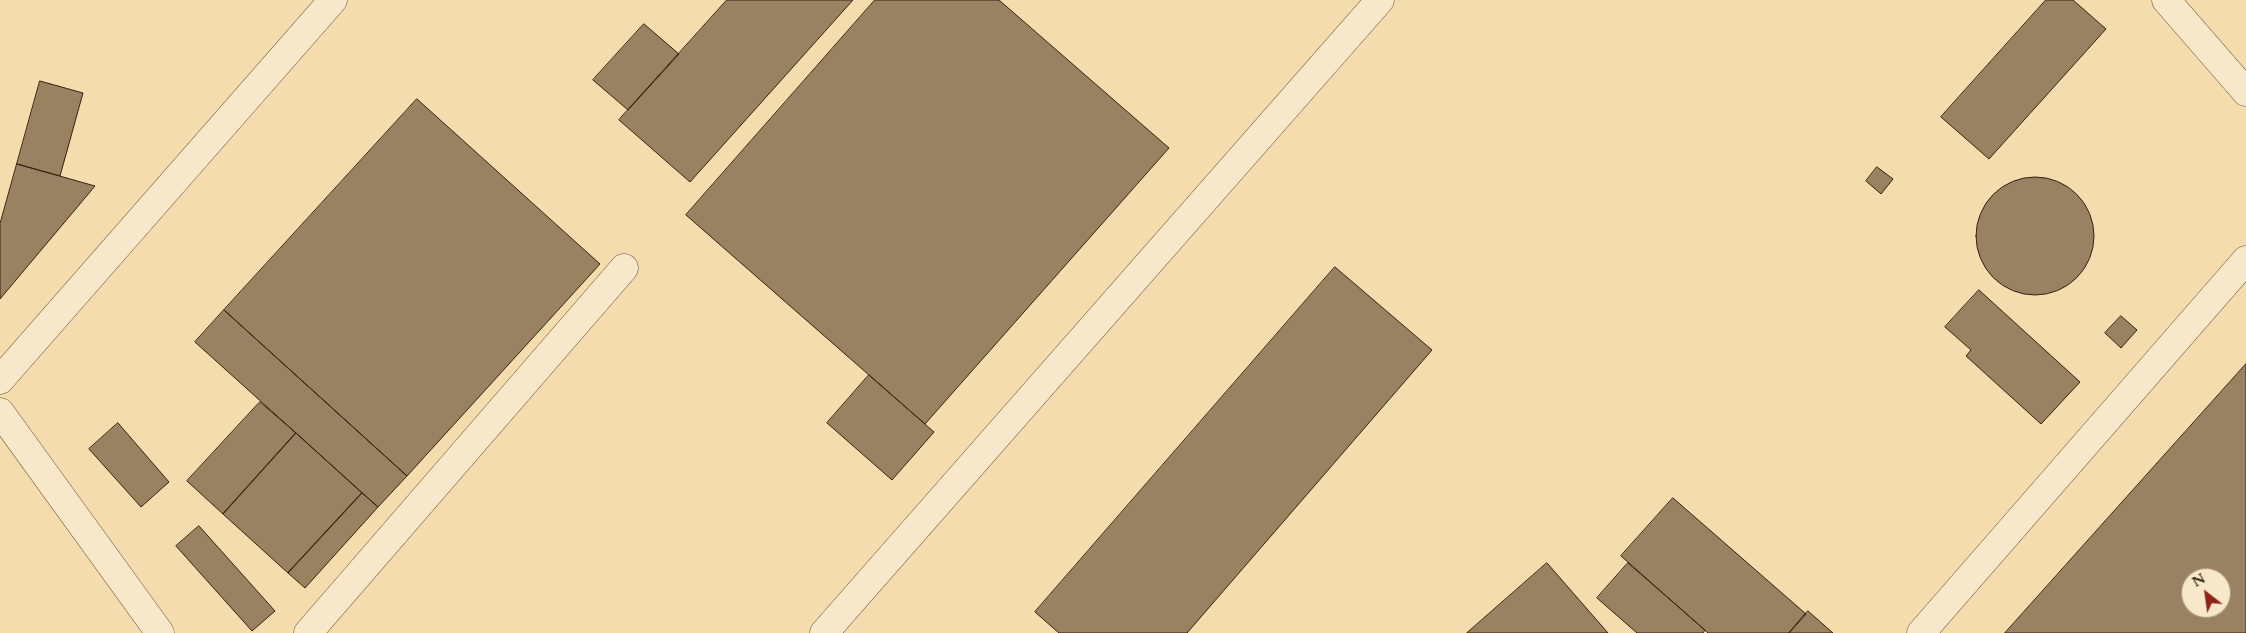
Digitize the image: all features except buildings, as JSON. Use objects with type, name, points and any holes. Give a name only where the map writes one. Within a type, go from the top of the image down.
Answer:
[{"type":"lane","points":[[0,380],[333,0]]},
{"type":"lane","points":[[824,633],[1380,0]]},
{"type":"lane","points":[[2166,0],[2246,92]]},
{"type":"lane","points":[[1921,633],[2246,260]]},
{"type":"lane","points":[[308,633],[624,268]]},
{"type":"lane","points":[[0,412],[160,633]]}]
